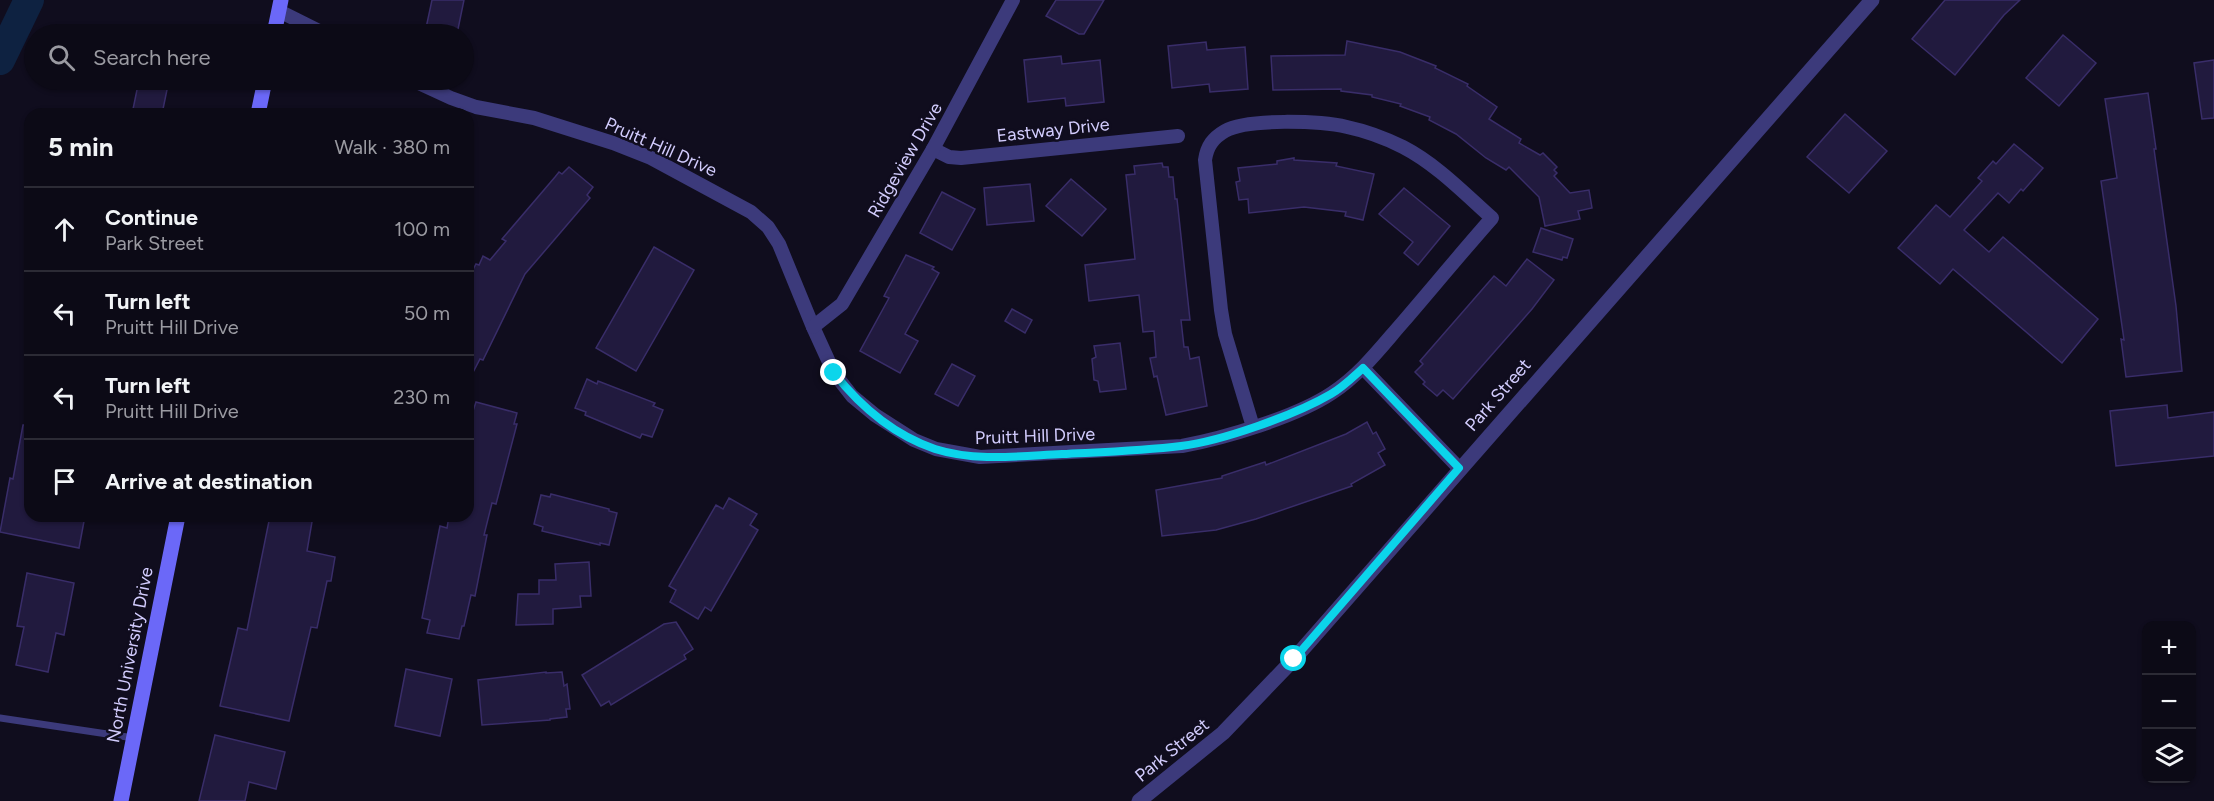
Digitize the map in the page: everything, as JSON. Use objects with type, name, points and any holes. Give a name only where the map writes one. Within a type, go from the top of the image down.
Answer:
[{"type":"main road","points":[[276,24],[280,5]]},
{"type":"main road","points":[[259,108],[263,90]]},
{"type":"main road","name":"North University Drive","points":[[121,801],[177,522]]},
{"type":"street","name":"Ridgeview Drive","points":[[813,327],[842,304],[933,149],[1013,0]]},
{"type":"street","name":"Park Street","points":[[1139,801],[1223,733],[1294,659],[1459,468],[1872,0]]},
{"type":"street","points":[[280,5],[309,24]]},
{"type":"street","name":"Pruitt Hill Drive","points":[[434,90],[476,107],[534,118],[613,143],[651,158],[752,212],[768,227],[779,244],[834,373],[852,396],[875,415],[914,440],[957,454],[1004,457],[1157,449],[1205,442],[1253,427],[1311,405],[1333,393],[1363,368],[1492,218],[1418,156],[1391,141],[1360,130],[1330,124],[1283,122],[1231,128],[1217,136],[1206,150],[1205,160],[1217,286],[1225,334],[1253,427]]},
{"type":"street","name":"Eastway Drive","points":[[933,149],[949,157],[961,158],[1178,136]]},
{"type":"street","points":[[1363,368],[1459,468]]},
{"type":"lane","points":[[0,718],[134,738]]},
{"type":"building","points":[[432,0],[464,0],[459,24],[427,24]]},
{"type":"building","points":[[1056,0],[1104,0],[1084,34],[1079,34],[1046,16]]},
{"type":"building","points":[[1945,0],[2020,0],[2004,15],[1955,75],[1912,39]]},
{"type":"building","points":[[2063,35],[2096,63],[2059,106],[2026,78]]},
{"type":"building","points":[[1347,41],[1400,52],[1436,66],[1435,68],[1468,84],[1467,86],[1497,107],[1489,119],[1521,139],[1519,143],[1540,155],[1543,153],[1557,167],[1554,170],[1557,173],[1554,176],[1570,193],[1589,190],[1592,208],[1578,211],[1580,219],[1545,226],[1539,197],[1509,167],[1506,170],[1486,158],[1456,134],[1429,120],[1430,117],[1400,106],[1401,104],[1372,97],[1372,95],[1341,91],[1341,89],[1273,90],[1271,56],[1345,55]]},
{"type":"building","points":[[1206,42],[1207,50],[1245,47],[1248,89],[1210,92],[1209,84],[1172,88],[1168,46]]},
{"type":"building","points":[[1061,56],[1062,64],[1100,60],[1104,102],[1066,106],[1065,98],[1028,102],[1024,60]]},
{"type":"building","points":[[2214,60],[2214,118],[2202,119],[2194,63]]},
{"type":"building","points":[[137,90],[167,90],[163,108],[133,108]]},
{"type":"building","points":[[2148,93],[2176,306],[2182,371],[2126,377],[2121,339],[2124,340],[2101,181],[2117,178],[2105,99]]},
{"type":"building","points":[[1845,114],[1887,151],[1849,193],[1807,157]]},
{"type":"building","points":[[2014,144],[2043,168],[2009,203],[1998,193],[1964,230],[1989,252],[2003,237],[2098,319],[2062,363],[1953,269],[1940,284],[1898,248],[1936,205],[1950,217],[1982,181],[1978,178],[1993,161],[1996,164]]},
{"type":"building","points":[[1294,158],[1294,160],[1337,163],[1336,166],[1374,174],[1363,220],[1345,216],[1346,212],[1304,207],[1249,213],[1248,199],[1239,200],[1236,182],[1240,181],[1238,168],[1277,164],[1277,161]]},
{"type":"building","points":[[1162,163],[1163,167],[1168,167],[1169,177],[1173,177],[1175,199],[1177,199],[1190,320],[1181,320],[1184,347],[1188,347],[1190,359],[1199,357],[1207,406],[1166,415],[1157,376],[1154,377],[1150,358],[1156,357],[1154,331],[1143,332],[1139,295],[1089,301],[1085,265],[1135,259],[1126,175],[1135,174],[1134,166]]},
{"type":"building","points":[[569,167],[593,187],[587,195],[590,198],[525,274],[483,360],[480,359],[474,370],[474,268],[476,264],[479,265],[483,256],[490,260],[506,241],[502,239],[559,172],[562,174]]},
{"type":"building","points":[[1071,179],[1106,209],[1082,236],[1046,206]]},
{"type":"building","points":[[1030,184],[1034,221],[987,225],[984,188]]},
{"type":"building","points":[[1404,188],[1450,226],[1418,265],[1404,253],[1413,242],[1379,214]]},
{"type":"building","points":[[942,192],[975,209],[952,250],[920,233]]},
{"type":"building","points":[[1541,228],[1573,239],[1567,258],[1563,257],[1562,260],[1533,252]]},
{"type":"building","points":[[654,247],[694,270],[636,371],[596,348]]},
{"type":"building","points":[[906,255],[934,267],[932,269],[939,273],[905,334],[918,341],[900,373],[860,351],[889,298],[884,296]]},
{"type":"building","points":[[1527,259],[1554,280],[1532,309],[1453,399],[1443,390],[1437,396],[1423,384],[1425,382],[1415,372],[1423,364],[1420,361],[1494,276],[1506,286]]},
{"type":"building","points":[[1012,309],[1032,320],[1025,333],[1005,321]]},
{"type":"building","points":[[1120,343],[1126,389],[1100,392],[1098,381],[1094,380],[1092,359],[1096,357],[1094,346]]},
{"type":"building","points":[[952,364],[975,376],[958,406],[935,394]]},
{"type":"building","points":[[587,379],[655,403],[653,406],[663,410],[652,437],[642,434],[640,438],[585,415],[586,412],[575,408]]},
{"type":"building","points":[[476,402],[517,413],[514,424],[517,424],[496,504],[492,503],[484,535],[487,535],[475,596],[471,595],[459,639],[427,633],[430,620],[422,618],[440,526],[447,528],[448,522],[474,522],[474,408]]},
{"type":"building","points":[[2167,405],[2168,418],[2214,412],[2214,456],[2116,466],[2110,411]]},
{"type":"building","points":[[1367,422],[1373,434],[1376,432],[1385,449],[1378,453],[1385,465],[1351,484],[1352,486],[1256,519],[1216,530],[1162,536],[1156,490],[1222,478],[1222,476],[1265,462],[1266,465],[1346,434]]},
{"type":"building","points":[[24,425],[24,522],[84,522],[79,548],[0,532],[10,478],[13,479]]},
{"type":"building","points":[[551,494],[617,513],[609,545],[600,543],[600,545],[542,531],[543,527],[534,524],[541,495],[550,497]]},
{"type":"building","points":[[729,498],[757,514],[750,525],[758,530],[711,611],[705,607],[698,619],[670,602],[676,590],[669,586],[716,505],[723,509]]},
{"type":"building","points":[[269,522],[312,522],[307,551],[335,557],[331,581],[327,581],[317,628],[311,627],[289,721],[220,706],[238,628],[247,630]]},
{"type":"building","points":[[589,562],[591,596],[580,596],[581,607],[553,609],[553,624],[516,625],[518,594],[539,594],[539,580],[556,580],[555,564]]},
{"type":"building","points":[[27,573],[74,583],[64,635],[56,633],[48,672],[16,665],[24,627],[17,626]]},
{"type":"building","points":[[676,622],[693,649],[684,655],[686,659],[611,705],[609,701],[601,706],[582,675],[664,624]]},
{"type":"building","points":[[406,669],[452,679],[440,736],[395,726]]},
{"type":"building","points":[[562,672],[564,686],[567,684],[570,709],[566,709],[567,717],[482,725],[478,680]]},
{"type":"building","points":[[215,735],[285,752],[276,789],[249,782],[245,801],[199,801]]},
{"type":"waterway","points":[[0,60],[29,0]]},
{"type":"route","points":[[834,373],[852,396],[875,415],[914,440],[957,454],[1004,457],[1157,449],[1205,442],[1311,405],[1333,393],[1363,368],[1459,468],[1294,659]]}]
